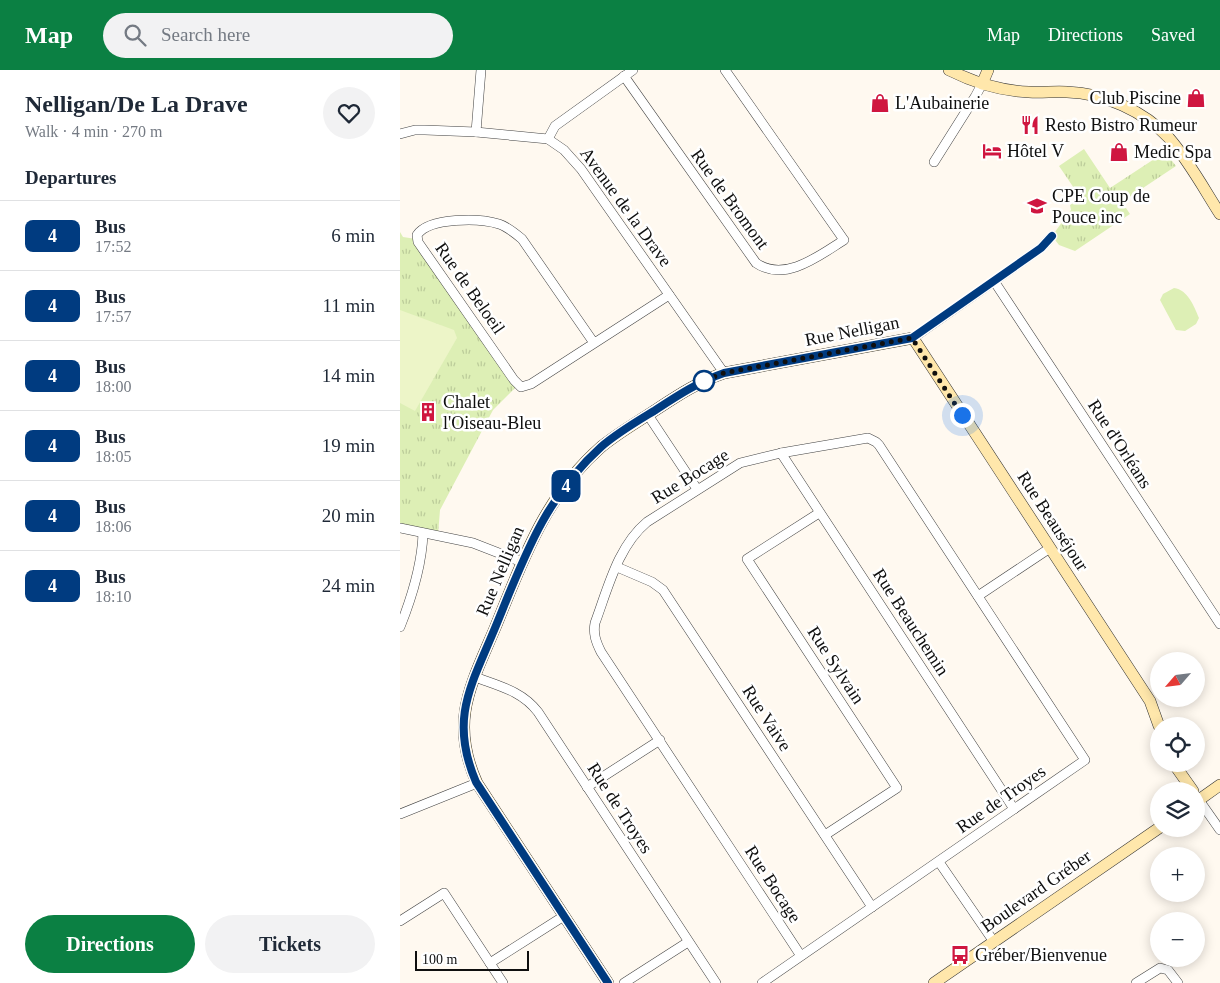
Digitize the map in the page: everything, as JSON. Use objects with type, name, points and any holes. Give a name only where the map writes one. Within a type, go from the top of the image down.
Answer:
[{"type":"street","points":[[476,132],[481,70]]},
{"type":"street","points":[[400,134],[420,130],[476,132],[548,139],[555,126],[633,70]]},
{"type":"street","name":"Rue de Bromont","points":[[624,76],[756,263],[766,269],[777,270],[808,262],[844,240],[725,70]]},
{"type":"street","points":[[949,70],[982,84],[1016,91],[1086,94],[1109,100],[1130,110],[1145,118],[1167,137],[1179,151],[1220,214]]},
{"type":"street","points":[[934,162],[975,97],[988,70]]},
{"type":"street","name":"Avenue de la Drave","points":[[548,139],[574,160],[724,373]]},
{"type":"street","name":"Rue de Beloeil","points":[[594,343],[522,239],[511,230],[490,222],[450,221],[433,224],[422,229],[417,235],[418,242],[514,380],[521,387],[531,384],[669,295]]},
{"type":"street","name":"Rue Nelligan","points":[[608,983],[476,782],[467,758],[463,729],[466,705],[475,677],[522,562],[542,520],[570,481],[602,447],[648,414],[701,382],[724,373],[912,338],[1041,248],[1052,236]]},
{"type":"street","name":"Rue d'Orléans","points":[[994,280],[1220,624]]},
{"type":"street","name":"Rue Beauséjour","points":[[912,338],[1150,701],[1156,717]]},
{"type":"street","points":[[648,414],[697,489]]},
{"type":"street","name":"Rue Bocage","points":[[801,956],[601,652],[594,637],[595,623],[626,547],[634,534],[648,522],[740,463],[781,453],[864,438],[876,442],[1085,760]]},
{"type":"street","name":"Rue Beauchemin","points":[[781,453],[1014,809]]},
{"type":"street","name":"Rue Sylvain","points":[[819,513],[747,559],[897,788],[825,835]]},
{"type":"street","points":[[400,528],[473,543],[522,562]]},
{"type":"street","points":[[401,621],[412,595],[423,544],[423,533]]},
{"type":"street","points":[[978,596],[1050,548]]},
{"type":"street","name":"Rue Vaive","points":[[617,567],[652,582],[663,590],[872,907]]},
{"type":"street","name":"Rue de Troyes","points":[[475,677],[513,691],[532,704],[716,983]]},
{"type":"street","points":[[587,787],[660,740]]},
{"type":"street","name":"Rue de Troyes","points":[[762,983],[1085,760]]},
{"type":"street","points":[[400,814],[476,782]]},
{"type":"street","points":[[1205,792],[1220,785]]},
{"type":"street","points":[[1205,809],[1220,830]]},
{"type":"street","name":"Boulevard Gréber","points":[[934,983],[1150,834]]},
{"type":"street","points":[[939,862],[994,942]]},
{"type":"street","points":[[400,921],[444,892],[503,983]]},
{"type":"street","points":[[490,963],[564,916]]},
{"type":"street","points":[[624,983],[688,942]]},
{"type":"street","points":[[1136,983],[1160,968],[1168,970],[1178,983]]},
{"type":"green space","points":[[1084,149],[1110,188],[1165,152],[1176,166],[1122,202],[1130,214],[1075,251],[1059,245],[1052,236],[1071,210],[1070,205],[1080,197],[1059,166]]},
{"type":"green space","points":[[400,232],[403,237],[416,239],[518,385],[493,410],[440,510],[438,535],[400,528]]},
{"type":"green space","points":[[1174,288],[1187,295],[1199,318],[1196,324],[1185,331],[1176,330],[1160,300],[1163,294]]},
{"type":"green space","points":[[400,310],[454,330],[457,338],[415,411],[400,403]]},
{"type":"bus line","name":"4","points":[[608,983],[476,782],[467,758],[463,738],[464,710],[470,690],[527,550],[542,520],[570,481],[602,447],[627,428],[701,382],[724,373],[912,338],[1041,248],[1052,236]]},
{"type":"place","name":"Club Piscine","points":[[1196,98]]},
{"type":"place","name":"L'Aubainerie","points":[[880,103]]},
{"type":"place","name":"Resto Bistro Rumeur","points":[[1030,125]]},
{"type":"place","name":"Hôtel V","points":[[992,151]]},
{"type":"place","name":"Medic Spa","points":[[1119,152]]},
{"type":"place","name":"CPE Coup de Pouce inc","points":[[1037,206]]},
{"type":"place","name":"Chalet l'Oiseau-Bleu","points":[[428,412]]},
{"type":"place","name":"Gréber/Bienvenue","points":[[960,955]]},
{"type":"route","points":[[704,381],[701,382],[724,373],[912,338],[962,415]]}]
